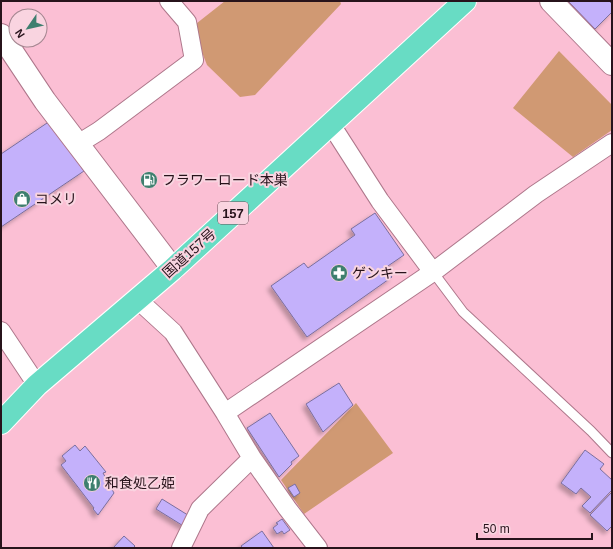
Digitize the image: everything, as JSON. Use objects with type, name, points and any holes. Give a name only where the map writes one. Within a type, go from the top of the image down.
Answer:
[{"type":"highway","name":"国道157号","points":[[1,423],[37,385],[172,269],[465,1]]},
{"type":"street","points":[[78,144],[99,131],[194,60],[187,22],[169,1]]},
{"type":"street","points":[[551,1],[612,64]]},
{"type":"street","points":[[1,35],[45,101],[172,269]]},
{"type":"street","points":[[330,123],[380,201],[433,272]]},
{"type":"street","points":[[225,413],[433,272],[536,194],[612,143]]},
{"type":"street","points":[[137,299],[173,332],[252,458],[287,508],[318,548]]},
{"type":"street","points":[[1,331],[37,385]]},
{"type":"street","points":[[181,548],[200,509],[252,458]]},
{"type":"lane","points":[[433,272],[463,312],[592,431],[612,453]]},
{"type":"shaded area","points":[[225,1],[340,1],[341,4],[255,95],[240,97],[207,65],[192,27]]},
{"type":"shaded area","points":[[559,51],[612,105],[612,130],[573,157],[513,108]]},
{"type":"shaded area","points":[[356,403],[393,453],[304,514],[281,480]]},
{"type":"building","points":[[568,1],[609,1],[612,4],[612,12],[595,29]]},
{"type":"building","name":"コメリ","points":[[50,121],[84,171],[1,227],[1,154]]},
{"type":"building","name":"ゲンキー","points":[[375,213],[404,255],[385,268],[392,277],[307,337],[271,286],[304,263],[308,268],[355,235],[351,229]]},
{"type":"building","points":[[339,383],[353,405],[323,432],[306,404]]},
{"type":"building","points":[[270,413],[299,456],[291,462],[292,464],[279,477],[247,428]]},
{"type":"building","name":"和食処乙姫","points":[[75,445],[80,451],[85,446],[106,472],[103,473],[114,493],[98,515],[61,465],[66,461],[62,456]]},
{"type":"building","points":[[585,450],[604,464],[600,469],[612,480],[612,490],[590,513],[582,506],[591,497],[581,488],[576,494],[561,483]]},
{"type":"building","points":[[295,484],[300,493],[294,497],[288,488]]},
{"type":"building","points":[[612,492],[612,526],[607,531],[590,515]]},
{"type":"building","points":[[162,499],[191,517],[185,527],[156,509]]},
{"type":"building","points":[[282,519],[290,530],[284,534],[282,531],[277,534],[273,528],[278,524],[276,523]]},
{"type":"building","points":[[262,531],[274,548],[243,548],[241,546]]},
{"type":"building","points":[[124,536],[135,546],[133,548],[113,548]]},
{"type":"place","name":"フラワーロード本巣","points":[[149,180]]},
{"type":"place","name":"コメリ","points":[[22,199]]},
{"type":"place","name":"ゲンキー","points":[[339,273]]},
{"type":"place","name":"和食処乙姫","points":[[92,483]]}]
